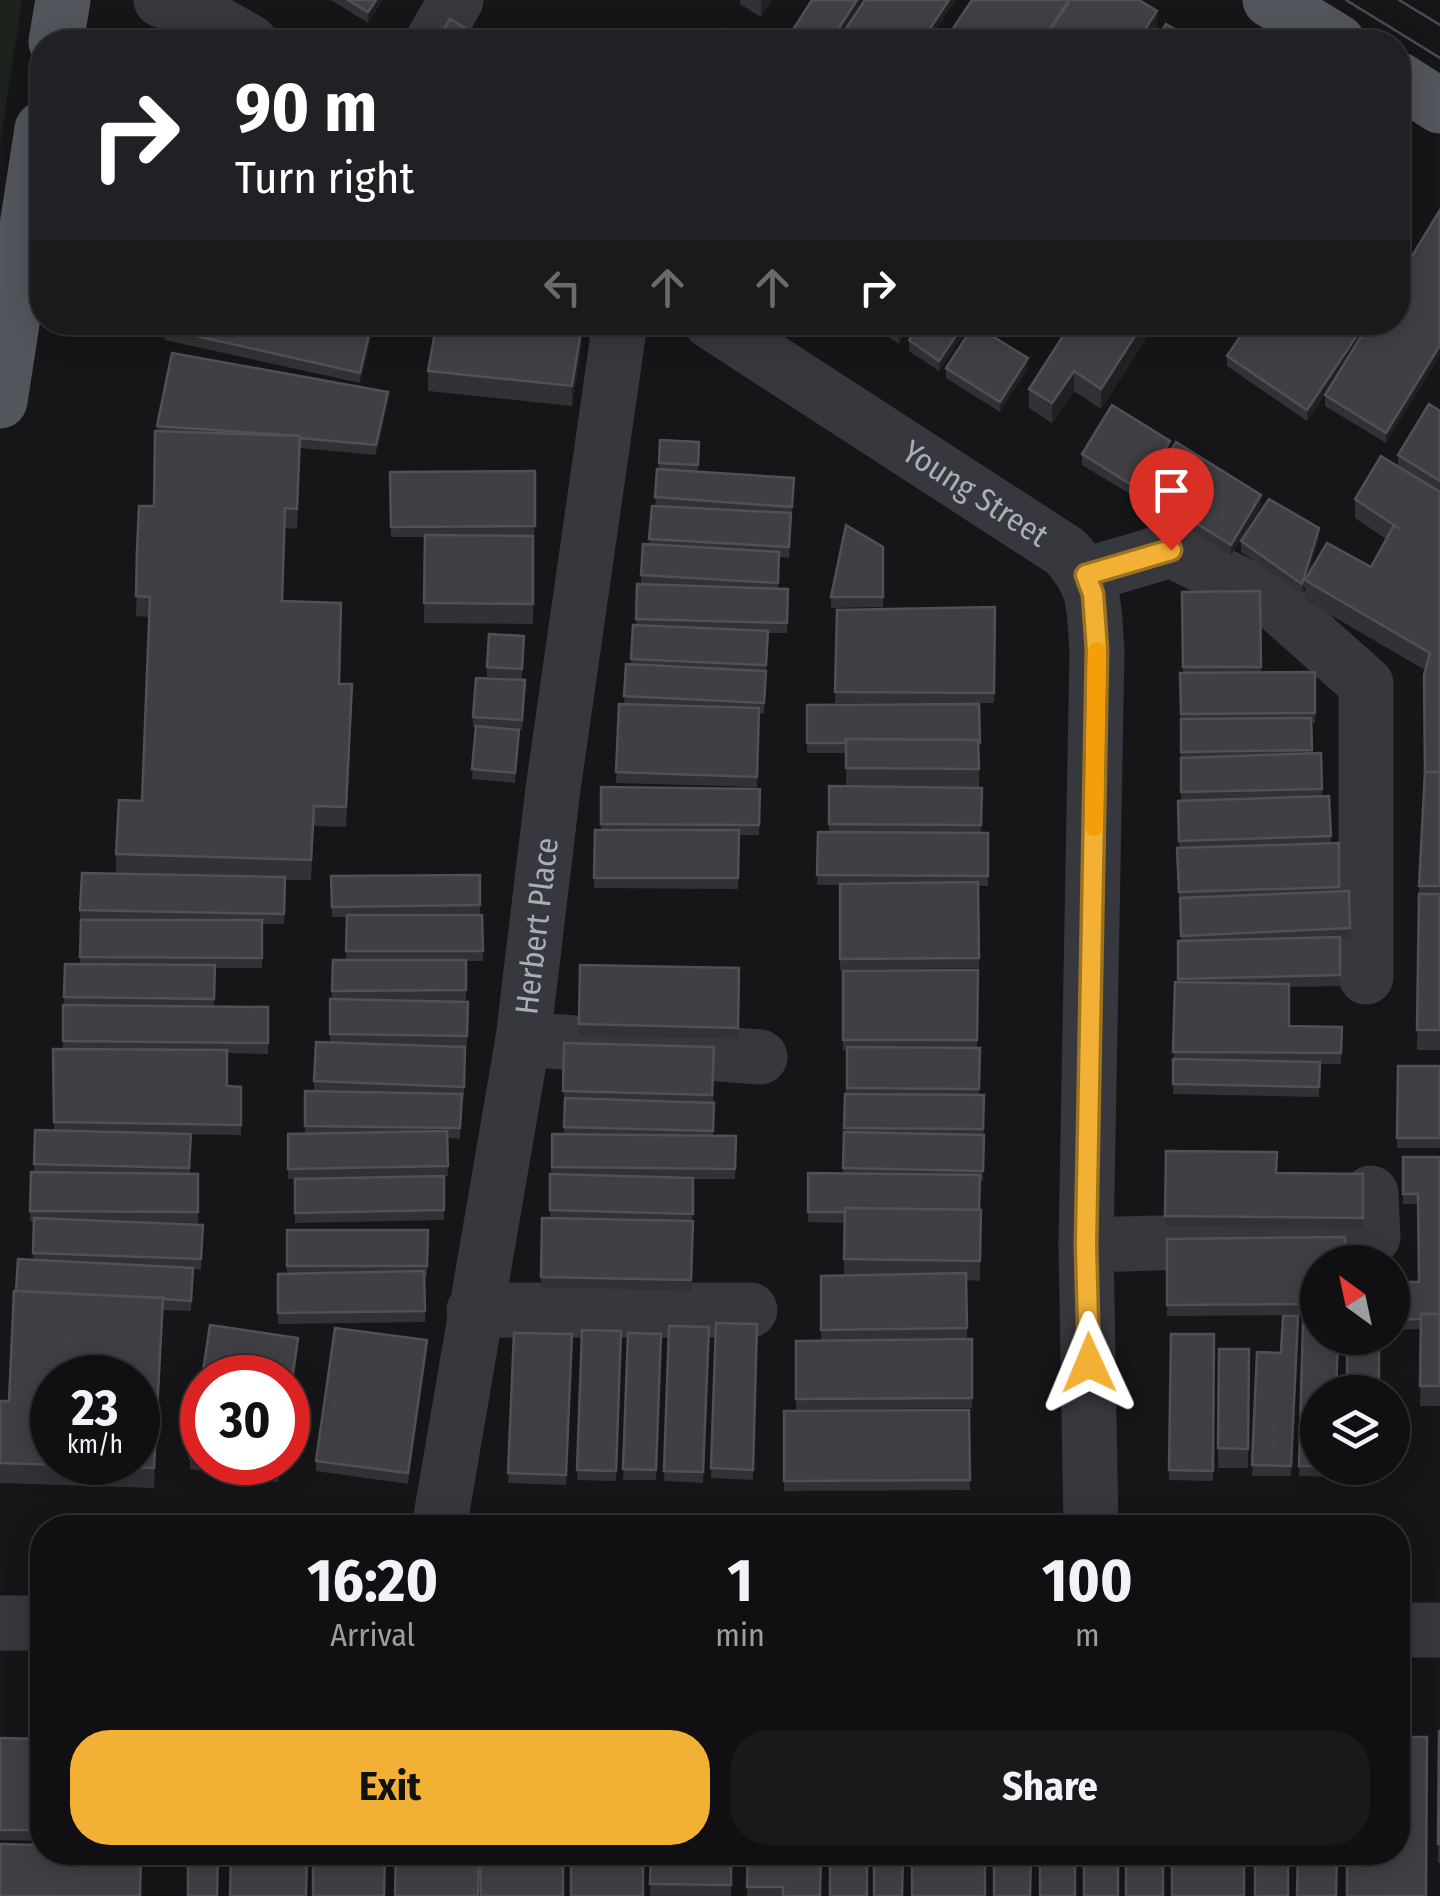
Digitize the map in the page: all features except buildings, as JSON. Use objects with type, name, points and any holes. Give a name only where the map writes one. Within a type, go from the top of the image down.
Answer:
[{"type":"main road","points":[[58,30],[63,0]]},
{"type":"main road","points":[[1270,0],[1319,30]]},
{"type":"main road","points":[[1410,87],[1440,106]]},
{"type":"main road","points":[[0,400],[30,206]]},
{"type":"street","points":[[161,0],[192,9],[229,30]]},
{"type":"street","points":[[439,30],[456,0]]},
{"type":"street","name":"Herbert Place","points":[[441,1515],[524,1039],[553,789],[618,335]]},
{"type":"street","name":"Young Street","points":[[731,335],[1066,552],[1086,575]]},
{"type":"street","points":[[1091,1515],[1086,1245],[1097,650],[1093,594],[1086,575],[1171,550],[1273,601],[1366,684],[1366,977]]},
{"type":"street","points":[[524,1039],[760,1057]]},
{"type":"street","points":[[1086,1245],[1373,1237],[1371,1193]]},
{"type":"street","points":[[474,1310],[750,1310]]},
{"type":"street","points":[[0,1623],[30,1623]]},
{"type":"street","points":[[1410,1630],[1440,1630]]},
{"type":"shaded area","points":[[0,0],[22,0],[0,145]]},
{"type":"tram line","points":[[1346,0],[1395,30]]},
{"type":"tram line","points":[[1399,0],[1440,25]]},
{"type":"tram line","points":[[1410,39],[1440,58]]},
{"type":"slow traffic","points":[[1094,827],[1097,651]]},
{"type":"route","points":[[1089,1363],[1086,1245],[1097,650],[1093,594],[1086,575],[1171,550]]}]
